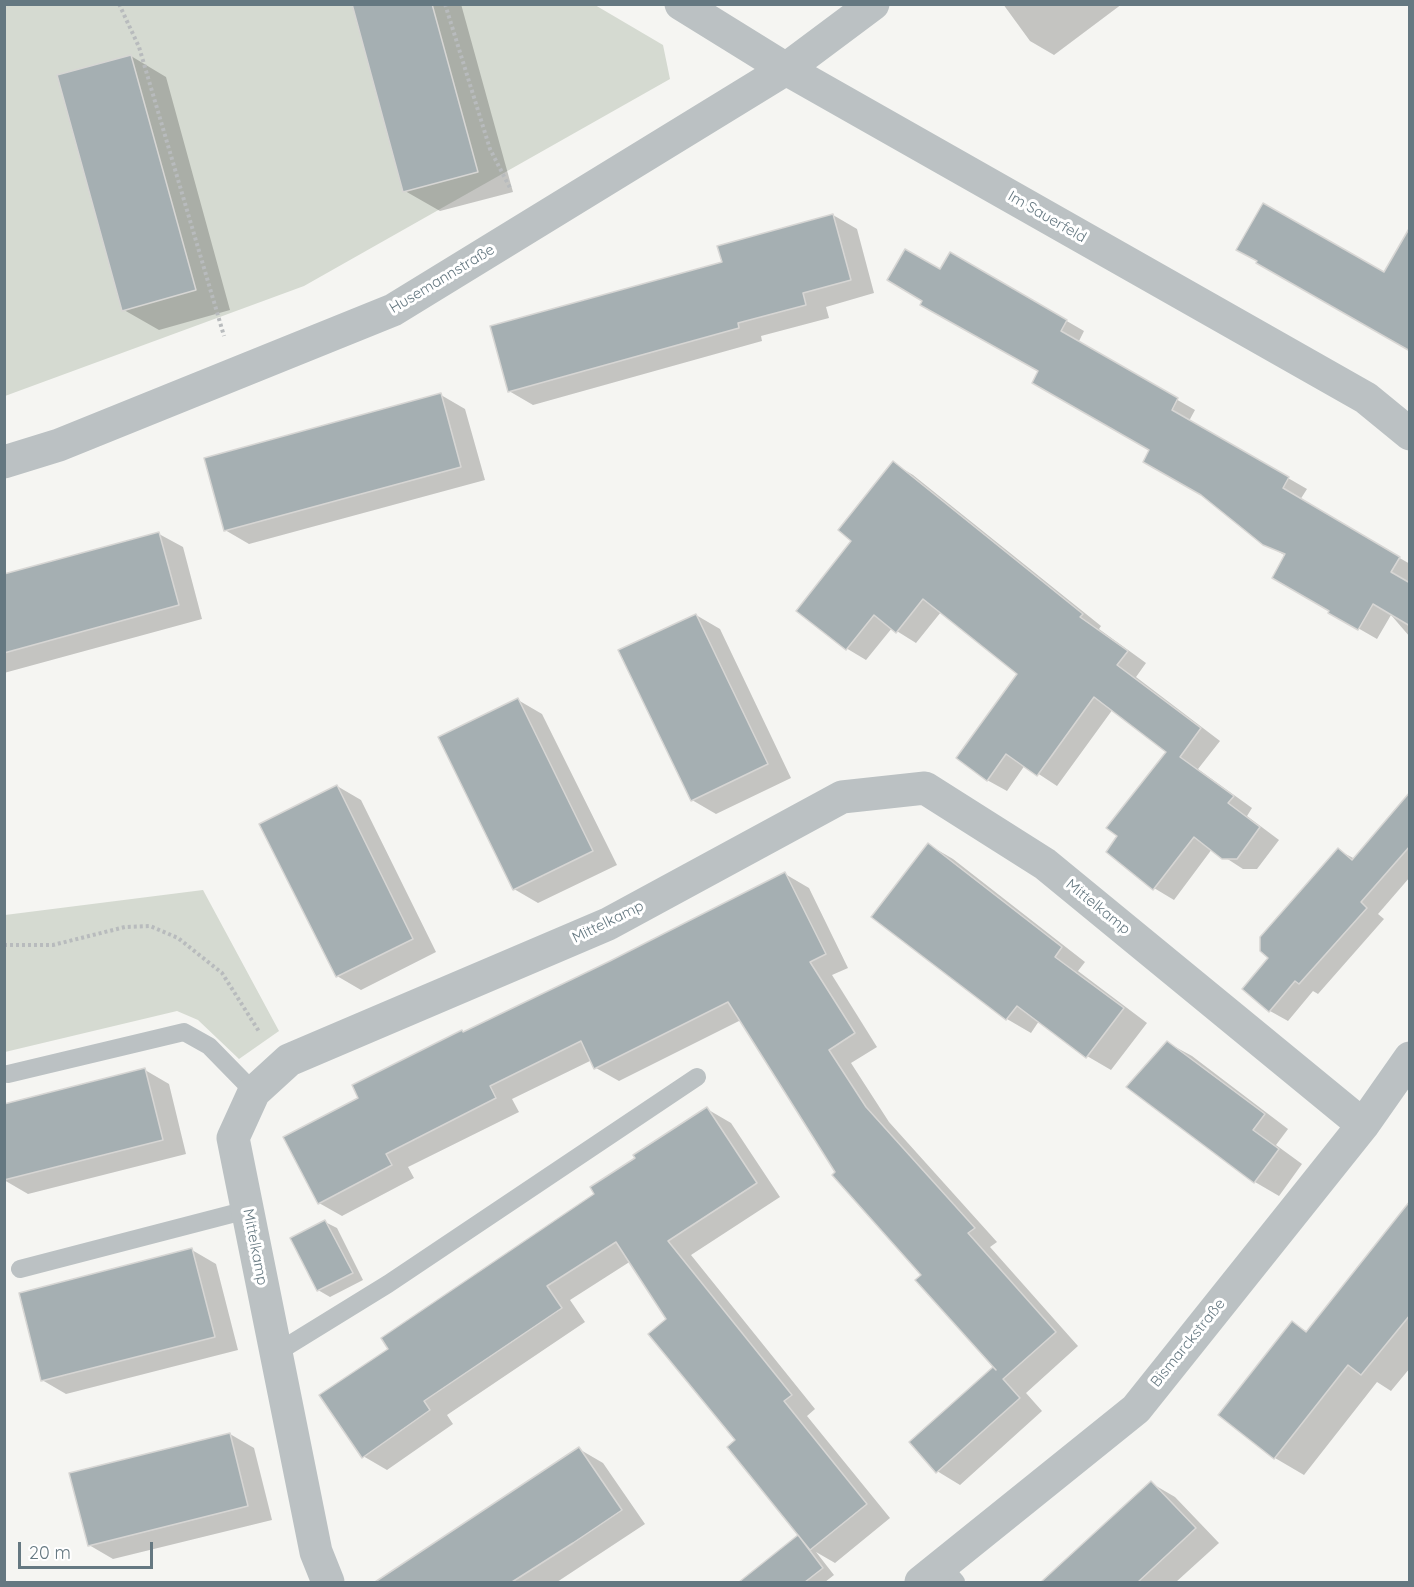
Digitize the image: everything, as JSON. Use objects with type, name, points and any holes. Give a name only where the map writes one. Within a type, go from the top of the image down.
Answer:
[{"type":"street","name":"Im Sauerfeld","points":[[681,4],[786,69],[1366,398],[1410,434]]},
{"type":"street","name":"Husemannstraße","points":[[4,462],[59,445],[393,310],[786,69],[873,4]]},
{"type":"street","name":"Mittelkamp","points":[[328,1582],[316,1552],[232,1138],[254,1092],[289,1060],[608,924],[842,798],[925,789],[1045,864],[1363,1125]]},
{"type":"street","name":"Bismarckstraße","points":[[940,1577],[1136,1409],[1363,1125],[1410,1059]]},
{"type":"lane","points":[[8,1074],[184,1032],[209,1046],[254,1092]]},
{"type":"lane","points":[[276,1353],[388,1284],[697,1077]]},
{"type":"lane","points":[[20,1269],[248,1210]]},
{"type":"path","points":[[119,4],[139,47],[235,374]]},
{"type":"path","points":[[445,4],[490,149],[529,225]]},
{"type":"path","points":[[4,945],[53,945],[125,927],[150,926],[178,938],[222,973],[260,1033],[289,1060]]},
{"type":"shaded area","points":[[5,5],[595,5],[663,45],[670,79],[304,286],[5,396]]},
{"type":"shaded area","points":[[203,890],[279,1031],[239,1059],[198,1020],[177,1011],[5,1052],[5,915]]},
{"type":"building","points":[[352,4],[432,4],[478,172],[403,192]]},
{"type":"building","points":[[131,55],[196,290],[122,311],[57,75]]},
{"type":"building","points":[[1263,203],[1384,272],[1410,227],[1410,351],[1236,250]]},
{"type":"building","points":[[833,214],[851,280],[803,293],[806,305],[738,323],[739,328],[508,392],[490,326],[722,262],[717,246]]},
{"type":"building","points":[[905,249],[940,269],[950,252],[1067,320],[1061,331],[1178,398],[1172,410],[1289,477],[1283,488],[1400,557],[1391,572],[1410,583],[1410,626],[1373,604],[1358,630],[1272,578],[1285,554],[1263,545],[1201,495],[1143,462],[1149,450],[1032,383],[1038,371],[920,305],[922,301],[887,280]]},
{"type":"building","points":[[441,393],[461,467],[224,531],[204,458]]},
{"type":"building","points":[[893,461],[1083,614],[1080,617],[1128,651],[1117,665],[1201,728],[1180,757],[1234,796],[1228,803],[1260,827],[1237,859],[1222,859],[1194,837],[1153,890],[1106,852],[1117,836],[1106,828],[1166,752],[1094,697],[1037,776],[1006,754],[987,781],[956,758],[1017,674],[923,599],[896,633],[874,615],[846,650],[796,611],[851,541],[838,530]]},
{"type":"building","points":[[159,532],[179,605],[4,653],[4,574]]},
{"type":"building","points":[[696,614],[768,764],[691,801],[618,650]]},
{"type":"building","points":[[518,698],[593,851],[513,890],[438,737]]},
{"type":"building","points":[[337,785],[413,939],[336,977],[259,824]]},
{"type":"building","points":[[1410,792],[1410,846],[1361,902],[1367,908],[1299,984],[1295,981],[1269,1012],[1242,989],[1268,958],[1260,951],[1260,937],[1338,848],[1352,860]]},
{"type":"building","points":[[928,843],[1062,947],[1055,957],[1124,1008],[1086,1058],[1017,1006],[1006,1020],[871,917]]},
{"type":"building","points":[[785,872],[826,954],[810,962],[855,1033],[829,1050],[866,1107],[975,1228],[968,1233],[1056,1332],[1003,1379],[1020,1398],[936,1473],[909,1442],[993,1367],[996,1370],[915,1280],[921,1275],[832,1175],[835,1172],[728,1002],[594,1069],[581,1041],[490,1086],[496,1098],[386,1154],[392,1165],[318,1204],[283,1137],[358,1098],[352,1085],[462,1030],[463,1032],[610,961]]},
{"type":"building","points":[[1167,1041],[1265,1114],[1253,1130],[1279,1149],[1254,1183],[1126,1087]]},
{"type":"building","points":[[145,1068],[163,1140],[4,1180],[4,1104]]},
{"type":"building","points":[[707,1107],[757,1183],[668,1241],[792,1395],[784,1401],[867,1504],[810,1550],[727,1447],[735,1440],[648,1334],[666,1319],[616,1242],[547,1286],[562,1308],[424,1401],[430,1410],[362,1458],[319,1395],[388,1349],[381,1338],[594,1194],[590,1187],[635,1158],[633,1155]]},
{"type":"building","points":[[1410,1201],[1410,1315],[1361,1375],[1348,1365],[1274,1459],[1218,1415],[1292,1321],[1306,1332]]},
{"type":"building","points":[[325,1220],[353,1273],[317,1291],[290,1238]]},
{"type":"building","points":[[192,1248],[215,1337],[41,1381],[19,1293]]},
{"type":"building","points":[[230,1433],[248,1506],[88,1546],[69,1473]]},
{"type":"building","points":[[579,1447],[622,1510],[573,1543],[512,1582],[375,1582]]},
{"type":"building","points":[[1151,1481],[1196,1528],[1138,1582],[1041,1582]]},
{"type":"building","points":[[798,1535],[823,1568],[805,1582],[739,1582]]}]
